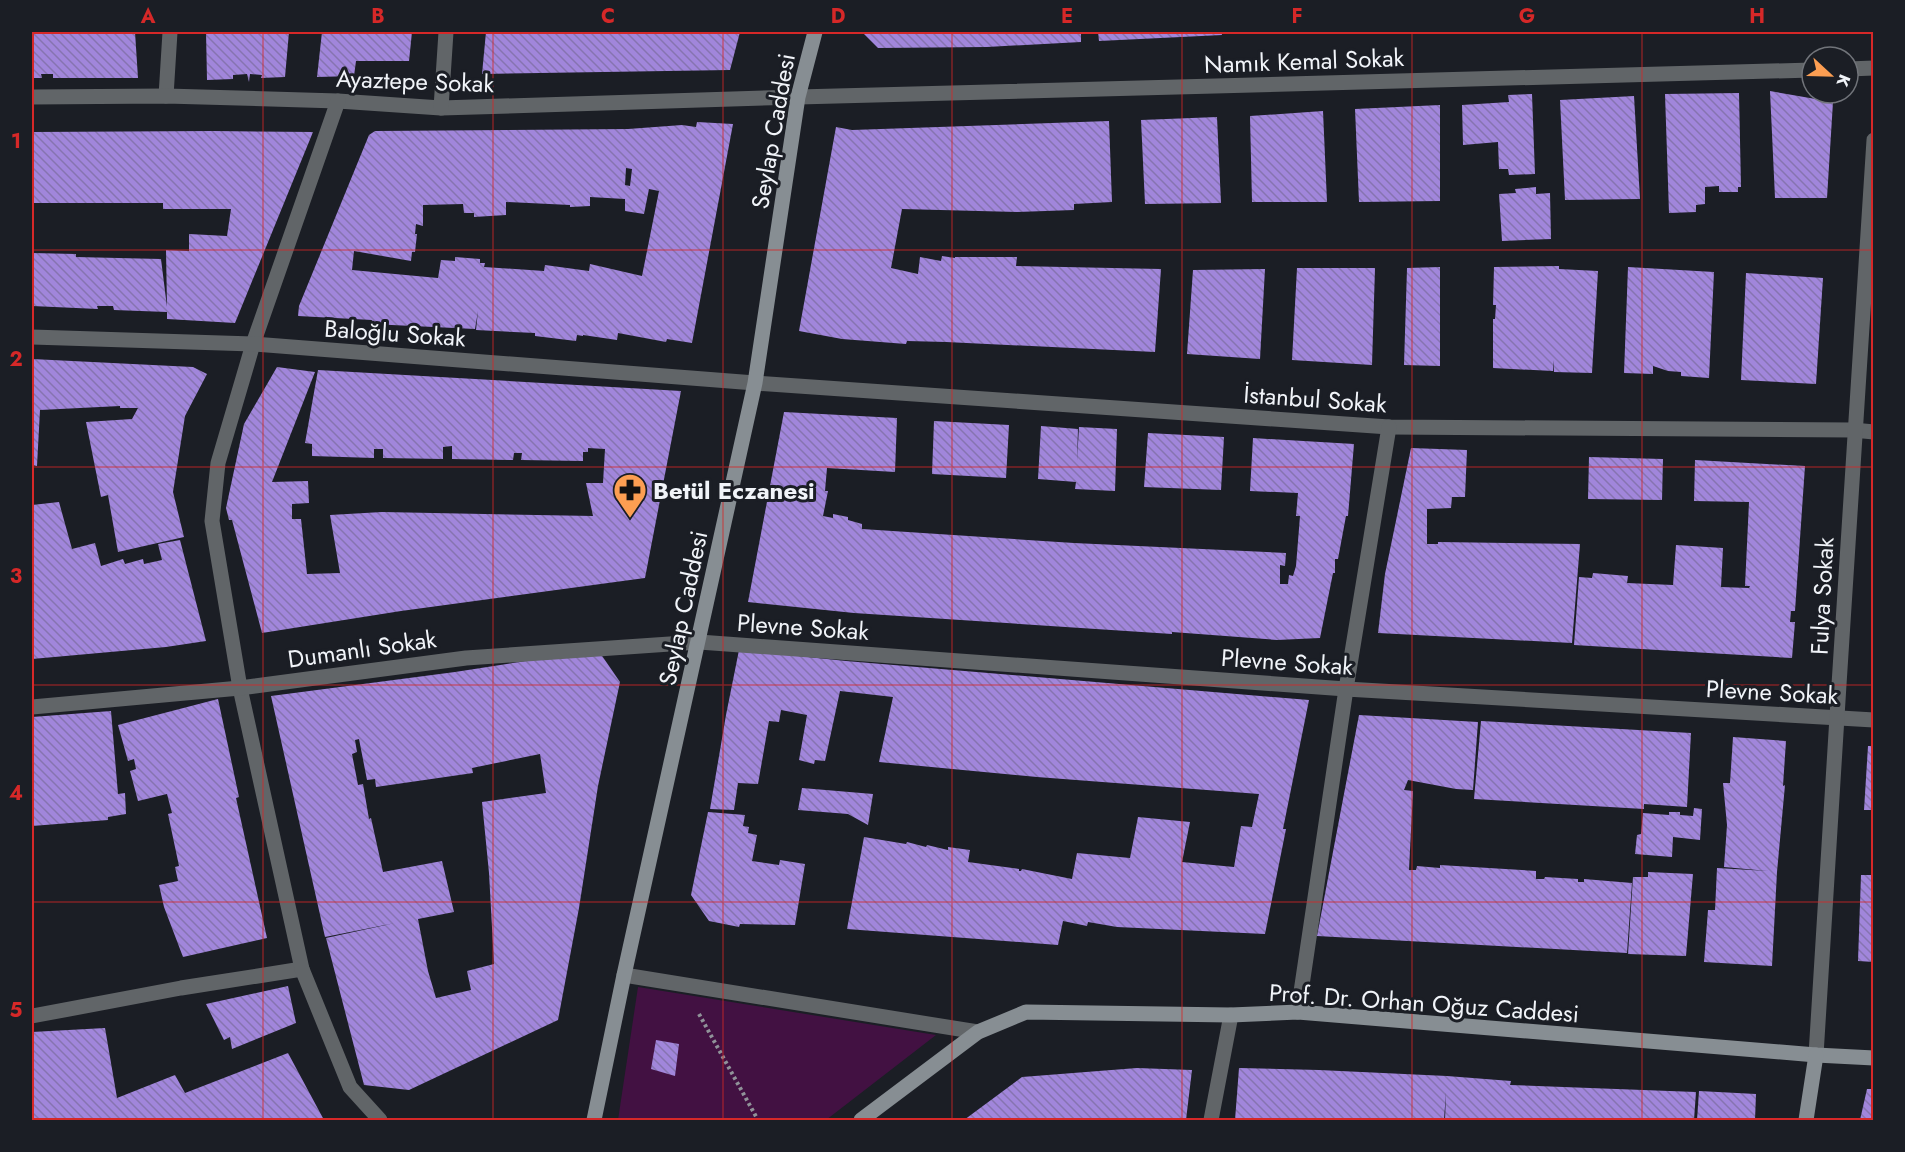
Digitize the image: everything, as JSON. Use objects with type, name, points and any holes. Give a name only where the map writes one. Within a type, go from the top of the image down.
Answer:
[{"type":"main road","name":"Seylap Caddesi","points":[[594,1120],[755,383],[798,97],[815,32]]},
{"type":"main road","name":"Prof. Dr. Orhan Oğuz Caddesi","points":[[861,1120],[978,1032],[1026,1011],[1231,1015],[1298,1012],[1874,1058]]},
{"type":"main road","points":[[1806,1120],[1816,1055]]},
{"type":"street","points":[[166,96],[170,32]]},
{"type":"street","points":[[441,108],[446,32]]},
{"type":"street","name":"Namık Kemal Sokak","points":[[798,97],[1800,70]]},
{"type":"street","name":"Ayaztepe Sokak","points":[[32,97],[166,96],[338,101],[441,108],[798,97]]},
{"type":"street","points":[[338,101],[253,344],[218,463],[212,521],[240,688],[303,969],[350,1087],[380,1120]]},
{"type":"street","name":"Fulya Sokak","points":[[1816,1055],[1838,719],[1853,430],[1874,140]]},
{"type":"street","name":"Baloğlu Sokak","points":[[32,337],[253,344],[755,383]]},
{"type":"street","name":"İstanbul Sokak","points":[[755,383],[1389,427],[1874,432]]},
{"type":"street","points":[[1298,1012],[1346,689],[1389,427]]},
{"type":"street","name":"Dumanlı Sokak","points":[[32,707],[240,688],[466,658],[699,642]]},
{"type":"street","name":"Plevne Sokak","points":[[699,642],[1346,689],[1874,720]]},
{"type":"street","points":[[32,1016],[181,988],[303,969]]},
{"type":"street","points":[[624,975],[978,1032]]},
{"type":"street","points":[[1211,1120],[1231,1015]]},
{"type":"path","points":[[682,984],[758,1120]]},
{"type":"shaded area","points":[[638,987],[936,1035],[826,1120],[618,1120]]},
{"type":"building","points":[[32,32],[135,32],[138,78],[53,78],[53,74],[41,74],[42,78],[32,78]]},
{"type":"building","points":[[206,32],[289,32],[285,77],[261,78],[262,75],[250,74],[249,82],[247,74],[233,75],[233,79],[207,80]]},
{"type":"building","points":[[322,32],[412,32],[409,61],[356,61],[354,76],[317,77]]},
{"type":"building","points":[[486,32],[740,32],[730,70],[482,74]]},
{"type":"building","points":[[862,32],[1081,32],[1081,42],[987,47],[878,48]]},
{"type":"building","points":[[1098,32],[1222,32],[1222,35],[1099,41]]},
{"type":"building","points":[[1770,91],[1800,96],[1800,105],[1833,105],[1827,198],[1775,198]]},
{"type":"building","points":[[1739,93],[1741,187],[1738,187],[1738,192],[1719,192],[1719,186],[1705,187],[1705,204],[1696,205],[1696,212],[1669,213],[1665,94]]},
{"type":"building","points":[[1532,94],[1535,174],[1509,175],[1508,169],[1499,169],[1498,142],[1463,145],[1462,105],[1509,102],[1508,95]]},
{"type":"building","points":[[1634,96],[1640,199],[1565,200],[1560,100]]},
{"type":"building","points":[[1440,105],[1440,201],[1359,202],[1355,109]]},
{"type":"building","points":[[1323,111],[1327,202],[1252,202],[1250,116]]},
{"type":"building","points":[[1217,117],[1221,203],[1145,204],[1141,120]]},
{"type":"building","points":[[1109,121],[1112,202],[1074,204],[1074,210],[1017,212],[902,209],[891,268],[918,274],[920,257],[941,261],[942,256],[955,258],[1017,257],[1016,266],[1161,269],[1155,352],[946,342],[907,341],[906,344],[842,339],[799,331],[836,127],[852,130]]},
{"type":"building","points":[[697,122],[733,124],[692,343],[667,339],[666,342],[618,333],[617,340],[577,335],[576,341],[535,336],[535,333],[476,330],[478,311],[475,329],[371,324],[372,320],[298,316],[299,306],[369,135],[375,131],[628,129],[682,125],[696,127]],"holes":[[[626,168],[632,169],[630,186],[625,185]],[[649,189],[659,191],[642,276],[590,264],[589,271],[545,265],[544,271],[484,267],[485,263],[480,263],[480,259],[455,257],[455,261],[441,260],[438,278],[352,270],[354,251],[411,261],[412,252],[415,252],[416,224],[423,226],[423,205],[463,204],[464,213],[474,213],[474,217],[506,215],[506,202],[570,205],[570,207],[590,206],[590,197],[625,199],[625,211],[644,214]]]},
{"type":"building","points":[[32,132],[313,132],[235,323],[167,319],[167,312],[114,310],[113,306],[97,306],[98,309],[32,306],[32,253],[76,254],[76,257],[161,259],[167,307],[166,250],[189,251],[189,234],[227,236],[231,209],[163,209],[163,203],[32,203]]},
{"type":"building","points":[[1536,187],[1536,194],[1550,193],[1551,239],[1502,241],[1499,194],[1516,193],[1515,189]]},
{"type":"building","points":[[1559,266],[1559,269],[1598,271],[1592,373],[1554,372],[1553,360],[1553,371],[1493,368],[1493,319],[1495,319],[1496,305],[1493,305],[1494,267]]},
{"type":"building","points":[[1440,267],[1440,366],[1404,365],[1407,268]]},
{"type":"building","points":[[1628,267],[1714,272],[1709,378],[1681,376],[1681,372],[1653,366],[1653,374],[1624,373]]},
{"type":"building","points":[[1297,268],[1375,268],[1372,365],[1292,360]]},
{"type":"building","points":[[1265,269],[1260,359],[1187,354],[1193,270]]},
{"type":"building","points":[[1746,273],[1823,278],[1816,384],[1741,380]]},
{"type":"building","points":[[32,359],[193,367],[207,374],[185,416],[173,492],[184,537],[118,552],[108,495],[101,497],[86,422],[132,419],[138,408],[120,408],[120,406],[40,410],[37,466],[32,465]]},
{"type":"building","points":[[277,367],[315,372],[272,482],[308,481],[309,503],[292,504],[292,519],[301,519],[307,574],[340,573],[330,515],[382,512],[593,516],[586,483],[603,483],[605,449],[588,448],[588,452],[583,452],[583,461],[521,460],[522,453],[514,453],[513,460],[452,459],[452,446],[443,447],[443,459],[383,458],[383,449],[374,449],[374,458],[312,456],[312,444],[305,443],[318,370],[681,391],[645,578],[401,611],[262,633],[232,520],[229,520],[226,508],[244,424]]},
{"type":"building","points":[[784,412],[897,418],[895,472],[827,468],[825,491],[828,491],[823,516],[833,518],[833,514],[848,517],[848,520],[862,524],[862,529],[1074,543],[1286,553],[1285,566],[1280,565],[1280,584],[1288,584],[1289,575],[1293,576],[1296,566],[1300,516],[1296,516],[1298,493],[1250,491],[1253,438],[1354,444],[1348,516],[1346,516],[1338,559],[1335,559],[1335,573],[1333,573],[1320,638],[1277,640],[1172,632],[1172,634],[854,613],[748,602]]},
{"type":"building","points":[[934,421],[1009,425],[1006,478],[932,474]]},
{"type":"building","points":[[1041,426],[1078,429],[1077,461],[1079,427],[1117,429],[1115,491],[1075,489],[1076,482],[1038,479]]},
{"type":"building","points":[[1148,433],[1224,437],[1221,490],[1144,487]]},
{"type":"building","points":[[1411,448],[1467,450],[1465,497],[1452,497],[1451,508],[1427,509],[1427,544],[1438,544],[1438,542],[1580,544],[1572,643],[1378,633],[1385,574]]},
{"type":"building","points":[[1589,457],[1663,459],[1662,500],[1588,499]]},
{"type":"building","points":[[1695,460],[1805,466],[1795,611],[1791,611],[1790,622],[1795,622],[1792,658],[1574,645],[1579,577],[1592,578],[1593,573],[1628,576],[1627,583],[1673,585],[1676,545],[1723,548],[1721,587],[1749,588],[1750,586],[1745,586],[1749,502],[1694,501]]},
{"type":"building","points":[[59,502],[72,549],[95,543],[101,566],[123,559],[125,564],[143,559],[144,564],[162,560],[158,544],[180,540],[206,641],[166,647],[32,659],[32,505]]},
{"type":"building","points":[[598,650],[620,682],[598,786],[579,908],[558,1020],[409,1090],[364,1085],[326,938],[395,923],[325,937],[271,696],[455,672]],"holes":[[[359,739],[367,780],[375,779],[376,787],[473,773],[472,768],[540,754],[546,793],[482,802],[494,964],[467,971],[471,990],[436,998],[428,971],[418,919],[454,912],[442,861],[383,872],[371,818],[369,819],[363,784],[358,785],[352,754],[357,752],[355,740]]]},
{"type":"building","points":[[739,650],[1309,700],[1265,934],[1117,927],[1088,922],[1087,926],[1063,921],[1058,945],[847,929],[864,837],[948,850],[948,847],[970,850],[968,862],[1019,869],[1019,871],[1022,869],[1072,879],[1077,853],[1130,858],[1138,817],[1190,822],[1182,862],[1234,867],[1241,826],[1252,827],[1259,794],[879,762],[893,697],[840,691],[825,761],[815,760],[814,764],[799,760],[807,715],[781,710],[779,722],[769,721],[758,784],[738,783],[734,810],[710,809]]},
{"type":"building","points":[[218,699],[239,797],[236,798],[267,938],[183,957],[164,907],[159,885],[178,881],[175,867],[179,866],[168,814],[172,813],[167,794],[138,801],[130,771],[136,769],[134,759],[128,761],[118,725]]},
{"type":"building","points":[[111,711],[118,794],[125,793],[126,814],[108,817],[108,820],[32,826],[32,717]]},
{"type":"building","points":[[1359,715],[1478,722],[1473,790],[1408,780],[1404,790],[1413,791],[1409,870],[1416,870],[1417,866],[1440,868],[1440,865],[1536,871],[1536,879],[1545,877],[1578,879],[1578,882],[1584,882],[1584,879],[1632,883],[1627,953],[1317,936]]},
{"type":"building","points":[[1481,721],[1691,733],[1687,807],[1644,804],[1644,809],[1474,799]]},
{"type":"building","points":[[1733,737],[1786,741],[1772,966],[1704,962],[1708,910],[1715,910],[1717,868],[1768,871],[1724,867],[1727,825],[1723,783],[1730,783]]},
{"type":"building","points":[[1868,746],[1874,746],[1874,810],[1864,810]]},
{"type":"building","points":[[802,788],[873,794],[868,825],[848,814],[798,810]]},
{"type":"building","points":[[1694,808],[1702,809],[1700,840],[1673,837],[1672,857],[1635,854],[1637,835],[1641,834],[1643,813],[1669,815],[1669,812],[1680,812],[1680,815],[1693,816]]},
{"type":"building","points":[[708,812],[745,815],[743,826],[749,827],[748,833],[757,835],[752,861],[779,865],[780,860],[805,864],[795,925],[740,924],[739,927],[709,921],[691,895]]},
{"type":"building","points":[[1648,872],[1693,874],[1686,956],[1628,954],[1633,877],[1648,877]]},
{"type":"building","points":[[1861,875],[1874,875],[1874,962],[1858,961]]},
{"type":"building","points":[[288,986],[296,1023],[232,1049],[230,1037],[224,1040],[206,1004]]},
{"type":"building","points":[[105,1028],[117,1098],[175,1075],[185,1093],[288,1053],[324,1120],[32,1120],[32,1032]]},
{"type":"building","points":[[656,1040],[679,1044],[675,1076],[651,1069]]},
{"type":"building","points":[[1137,1068],[1192,1070],[1186,1120],[964,1120],[1022,1077]]},
{"type":"building","points":[[1239,1068],[1447,1076],[1511,1081],[1510,1085],[1696,1092],[1694,1120],[1445,1120],[1446,1092],[1444,1120],[1235,1120]]},
{"type":"building","points":[[1867,1089],[1874,1089],[1874,1120],[1860,1120]]},
{"type":"building","points":[[1699,1091],[1756,1094],[1755,1120],[1697,1120]]},
{"type":"place","name":"Betül Eczanesi","points":[[630,519]]}]
